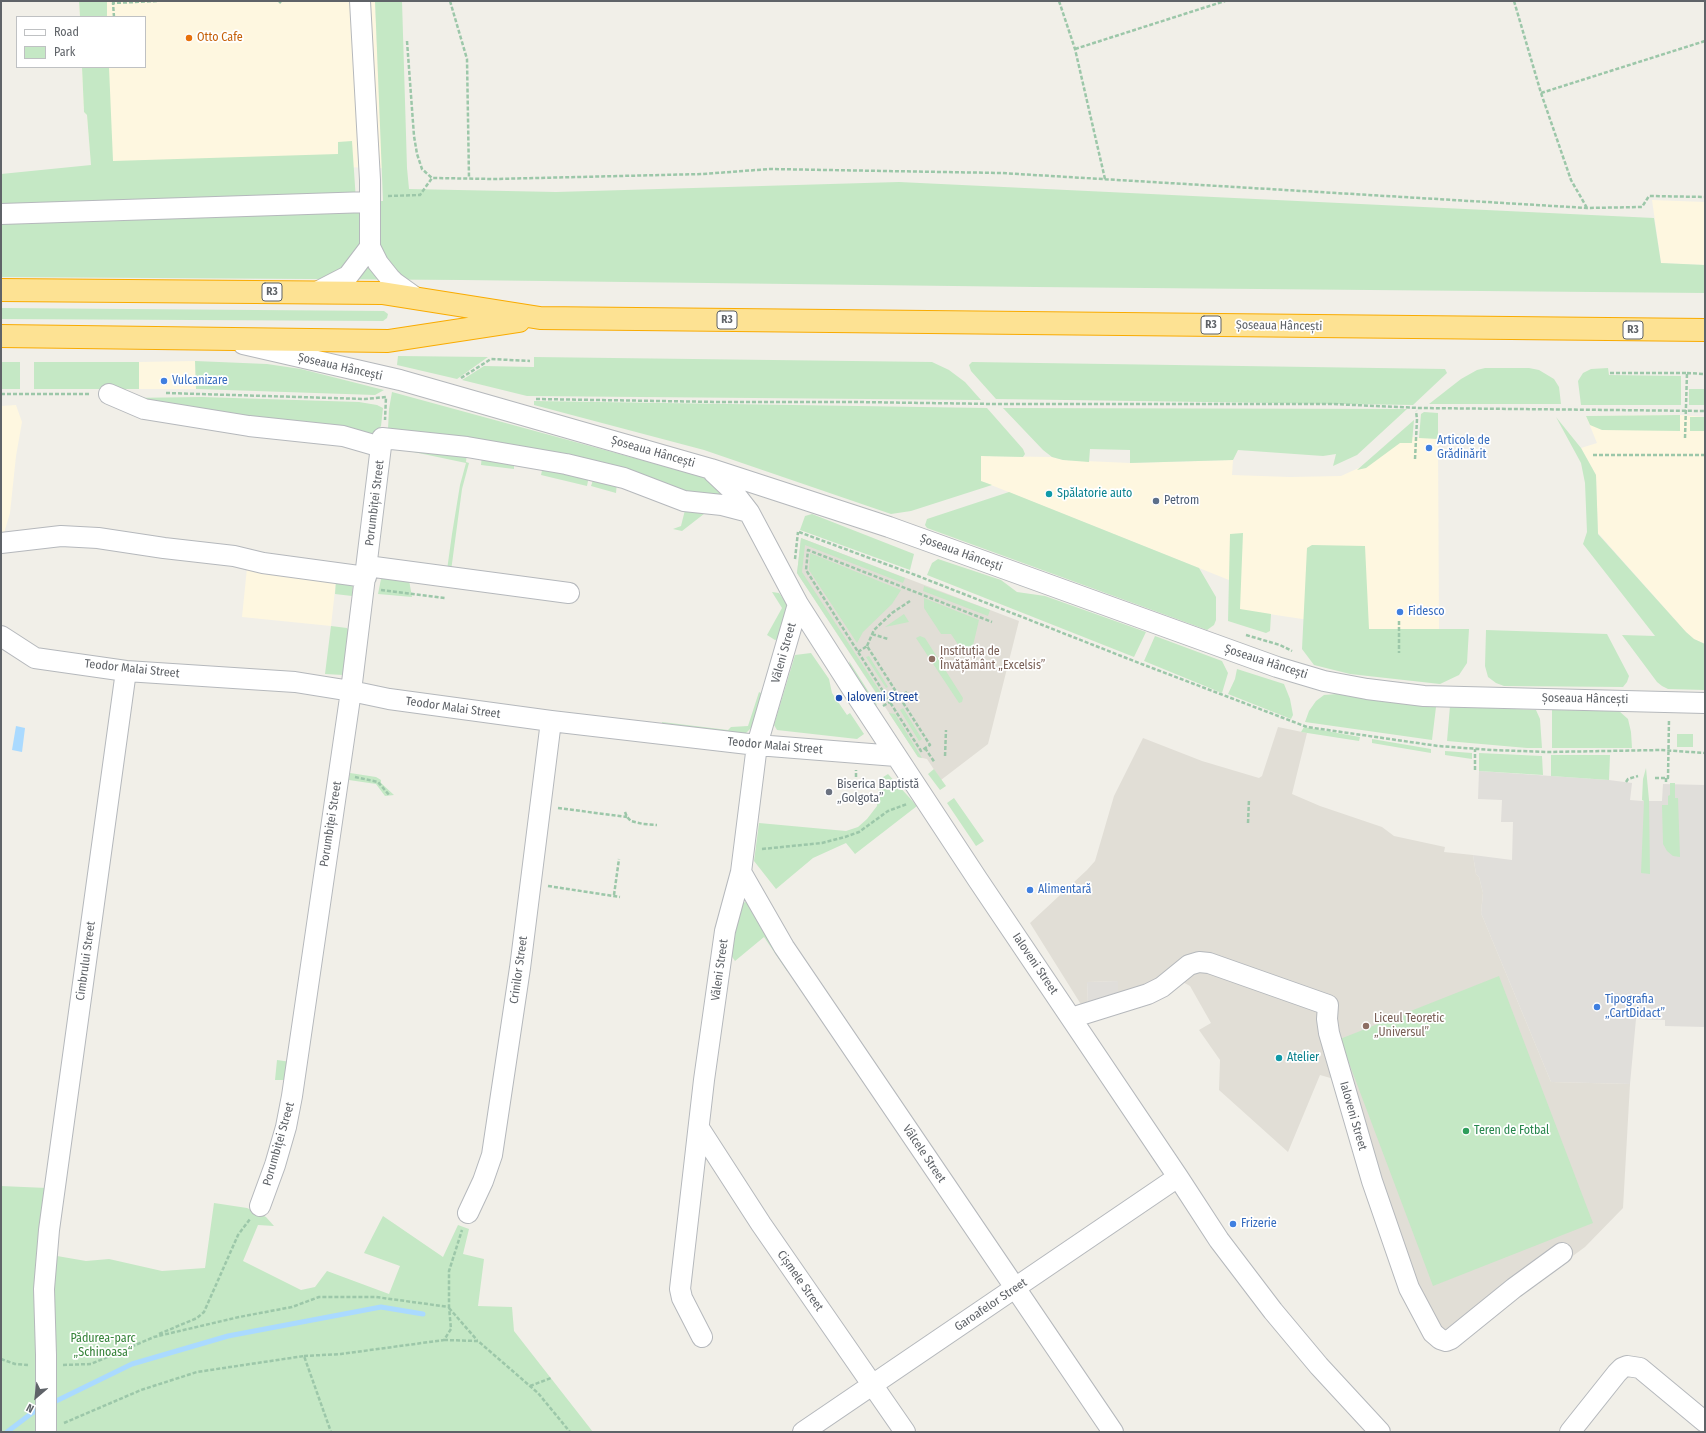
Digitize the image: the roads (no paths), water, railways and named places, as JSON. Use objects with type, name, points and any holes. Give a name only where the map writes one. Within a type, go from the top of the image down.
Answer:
[{"type":"highway","name":"Șoseaua Hâncești","points":[[1,290],[382,293],[540,318],[1705,330]]},
{"type":"highway","name":"Șoseaua Hâncești","points":[[1,336],[388,341],[540,318]]},
{"type":"street","points":[[360,1],[370,180],[370,247],[378,263],[390,278],[416,298]]},
{"type":"street","points":[[1,214],[369,199]]},
{"type":"street","points":[[317,292],[348,276],[370,247]]},
{"type":"street","name":"Șoseaua Hâncești","points":[[224,339],[400,380],[711,469],[888,527],[1277,668],[1324,681],[1367,689],[1424,696],[1705,703]]},
{"type":"street","points":[[109,394],[144,409],[248,426],[343,436],[382,443],[467,448],[566,464],[624,478],[684,501],[722,506],[749,512]]},
{"type":"street","name":"Porumbiței Street","points":[[260,1206],[282,1142],[292,1096],[351,691],[382,443]]},
{"type":"street","name":"Ialoveni Street","points":[[711,469],[732,490],[749,512],[798,604],[896,756],[1178,1177],[1218,1240],[1273,1311],[1319,1366],[1380,1432]]},
{"type":"street","points":[[1,543],[61,536],[98,538],[164,548],[234,556],[263,563],[366,577],[569,593]]},
{"type":"street","name":"Văleni Street","points":[[702,1337],[682,1298],[680,1289],[699,1128],[725,931],[741,872],[757,745],[798,604]]},
{"type":"street","name":"Teodor Malai Street","points":[[7,641],[35,658],[126,671],[295,682],[389,699],[551,721],[757,745],[896,756]]},
{"type":"street","name":"Cimbrului Street","points":[[46,1420],[44,1288],[48,1230],[126,671]]},
{"type":"street","name":"Crinilor Street","points":[[468,1214],[483,1181],[492,1156],[520,968],[551,721]]},
{"type":"street","name":"Vâlcele Street","points":[[741,872],[784,947],[1113,1432]]},
{"type":"street","name":"Ialoveni Street","points":[[1071,1018],[1148,994],[1162,987],[1189,965],[1199,962],[1209,963],[1328,1005],[1327,1019],[1329,1033],[1374,1188],[1409,1288],[1433,1333],[1440,1339],[1446,1341],[1451,1339],[1514,1288],[1562,1253]]},
{"type":"street","name":"Cișmele Street","points":[[699,1128],[761,1224],[905,1432]]},
{"type":"street","name":"Garoafelor Street","points":[[803,1432],[1178,1177]]},
{"type":"street","points":[[1570,1432],[1617,1373],[1622,1368],[1627,1366],[1640,1368],[1705,1422]]},
{"type":"water","points":[[16,726],[25,728],[22,752],[12,750]]},
{"type":"waterway","points":[[50,1404],[132,1364],[228,1336],[381,1307],[423,1314]]},
{"type":"waterway","points":[[7,1432],[41,1408]]},
{"type":"place","name":"Otto Cafe","points":[[189,38]]},
{"type":"place","name":"Vulcanizare","points":[[164,381]]},
{"type":"place","name":"Articole de Grădinărit","points":[[1429,448]]},
{"type":"place","name":"Spălatorie auto","points":[[1049,494]]},
{"type":"place","name":"Petrom","points":[[1156,501]]},
{"type":"place","name":"Fidesco","points":[[1400,612]]},
{"type":"place","name":"Instituția de Învățământ „Excelsis”","points":[[932,659]]},
{"type":"place","name":"Ialoveni Street","points":[[839,698]]},
{"type":"place","name":"Biserica Baptistă „Golgota”","points":[[829,792]]},
{"type":"place","name":"Alimentară","points":[[1030,890]]},
{"type":"place","name":"Tipografia „CartDidact”","points":[[1597,1007]]},
{"type":"place","name":"Liceul Teoretic „Universul”","points":[[1366,1026]]},
{"type":"place","name":"Atelier","points":[[1279,1058]]},
{"type":"place","name":"Teren de Fotbal","points":[[1466,1131]]},
{"type":"place","name":"Frizerie","points":[[1233,1224]]},
{"type":"park label","name":"Pădurea-parc „Schinoasa“","points":[[103,1346]]}]
